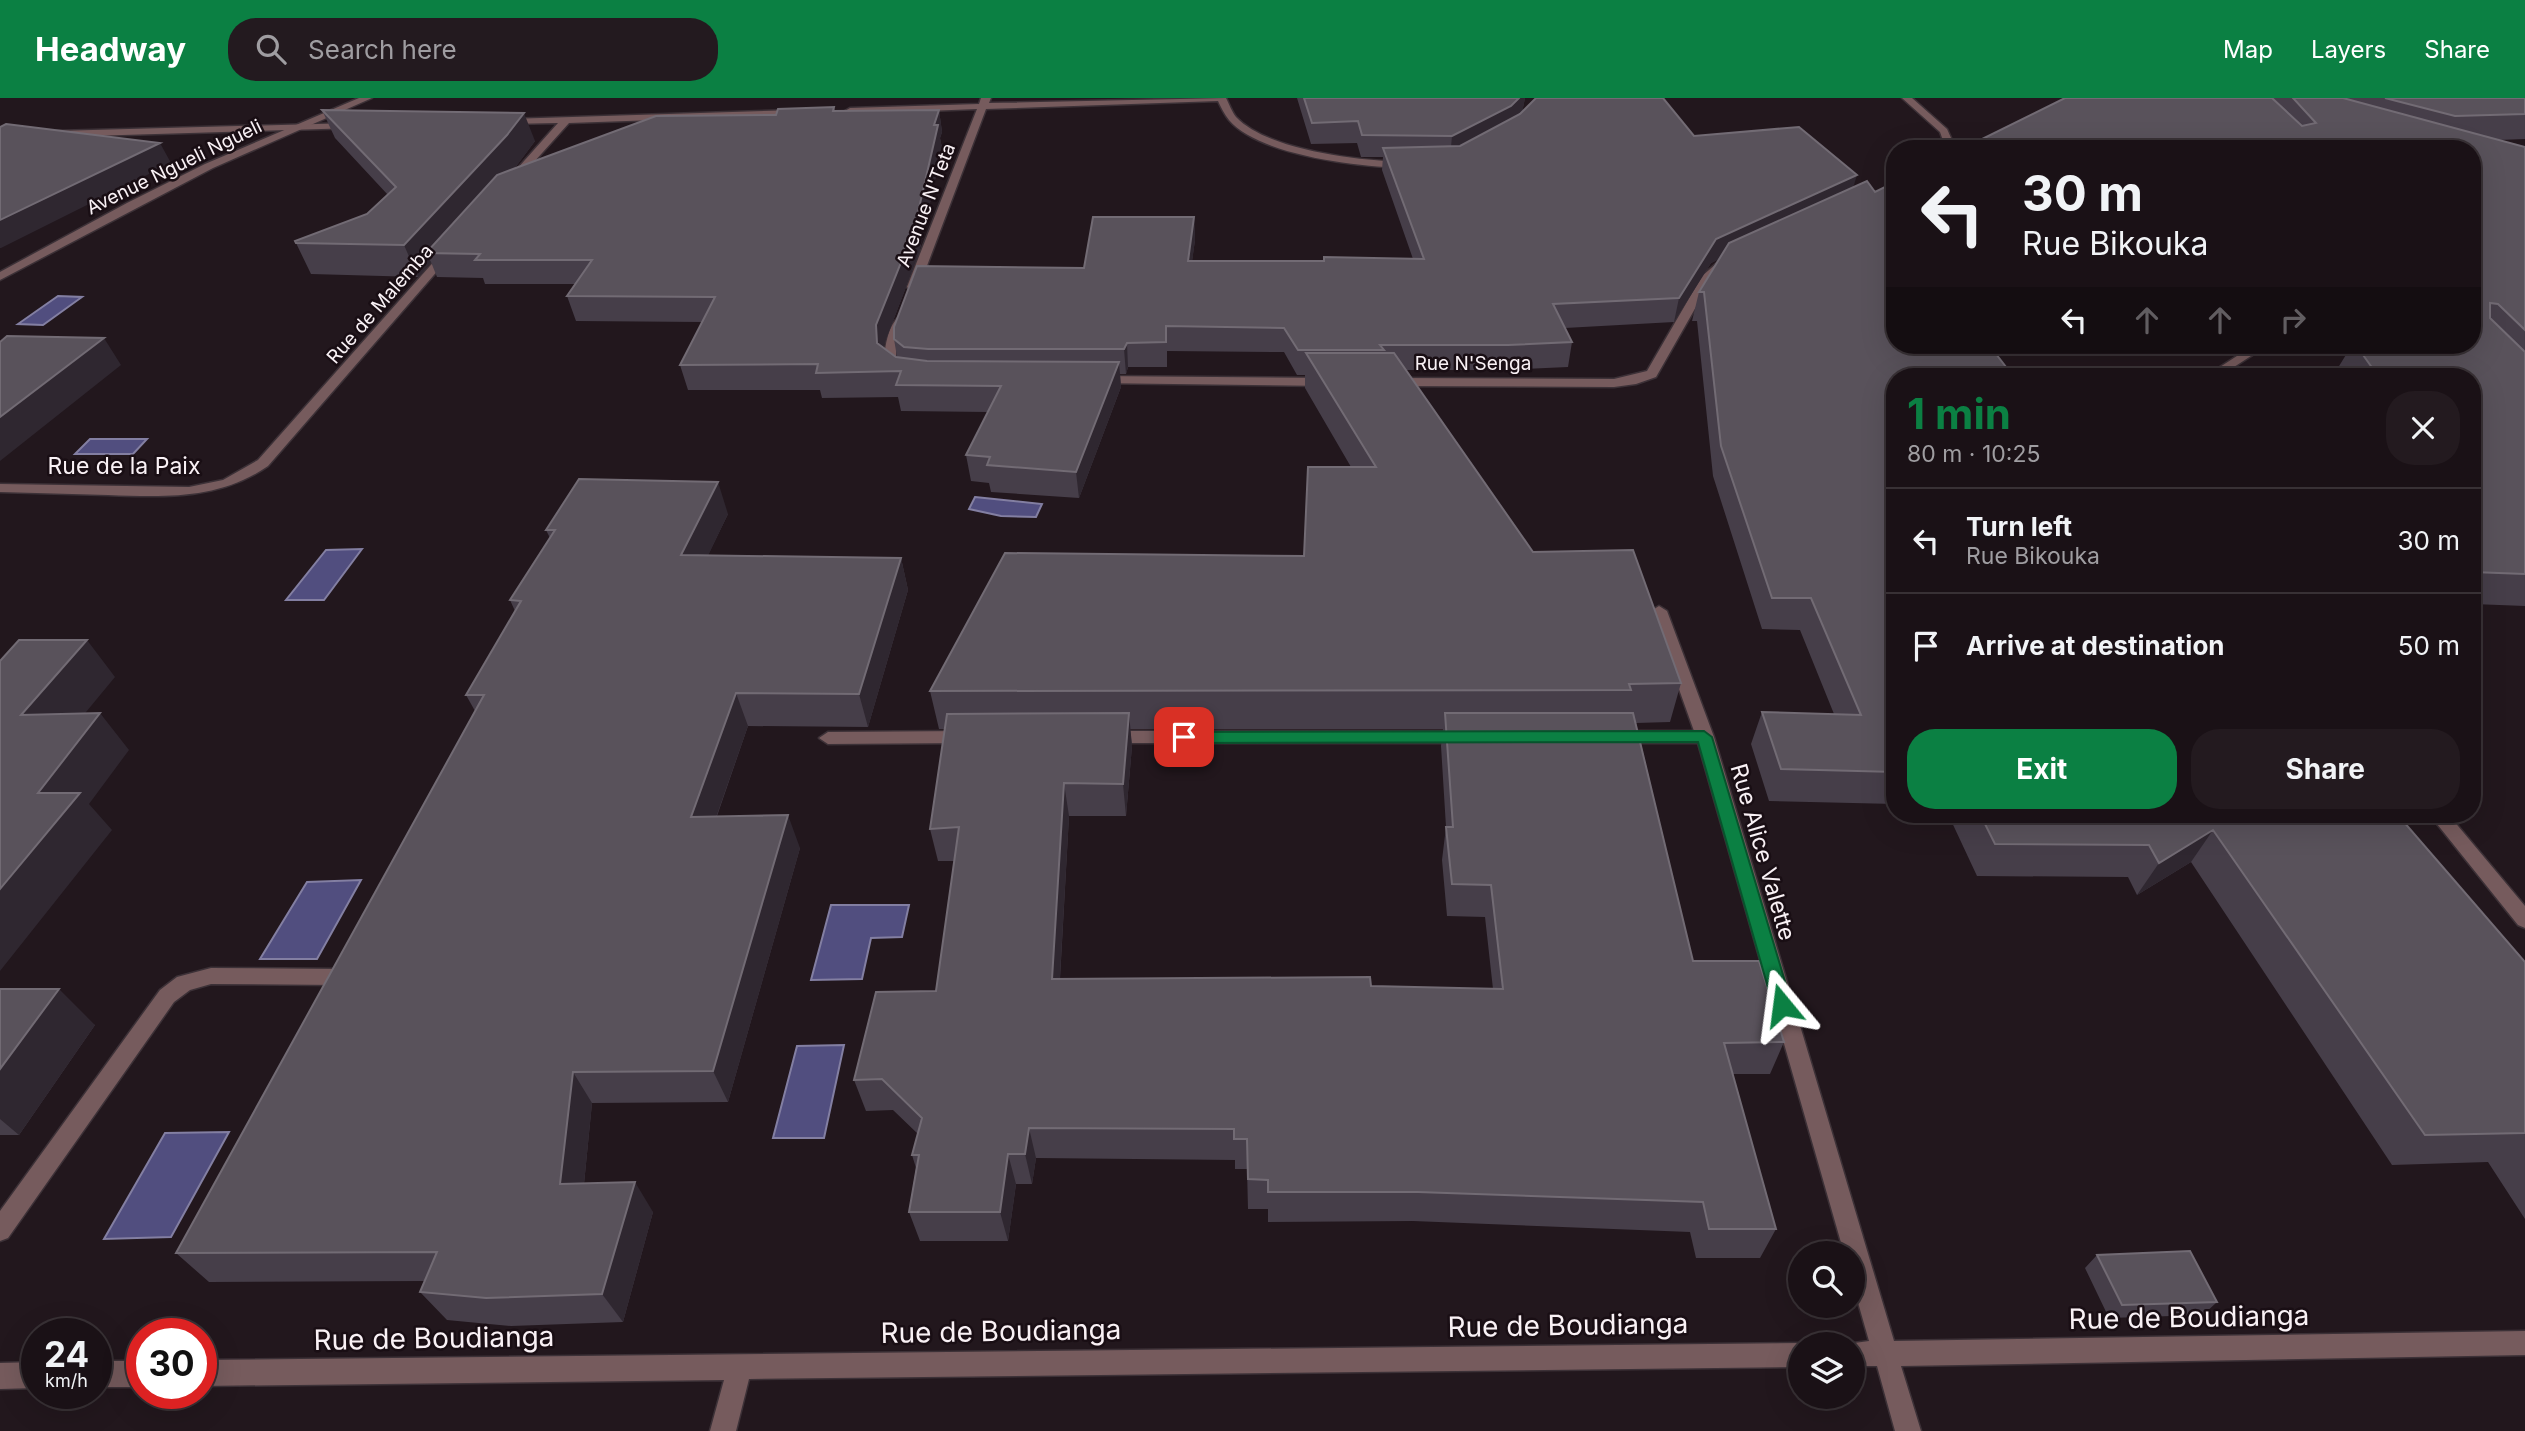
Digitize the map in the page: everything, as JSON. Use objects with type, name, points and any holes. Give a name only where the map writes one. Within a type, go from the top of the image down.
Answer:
[{"type":"street","name":"Avenue Ngueli Ngueli","points":[[0,277],[131,205],[367,98]]},
{"type":"street","points":[[844,111],[985,103],[1221,98],[1234,120],[1270,140],[1337,161],[1412,165]]},
{"type":"street","points":[[1907,98],[1944,131],[1948,140]]},
{"type":"street","name":"Avenue N'Teta","points":[[905,377],[890,366],[890,351],[985,103]]},
{"type":"street","points":[[498,122],[816,112]]},
{"type":"street","points":[[501,193],[566,120]]},
{"type":"street","points":[[40,134],[364,126]]},
{"type":"street","name":"Rue de Malemba","points":[[247,477],[263,463],[455,245]]},
{"type":"street","name":"Rue N'Senga","points":[[1377,382],[1614,383],[1636,380],[1652,374],[1716,267],[1743,253]]},
{"type":"street","points":[[2225,368],[2247,354]]},
{"type":"street","points":[[1085,380],[1349,382]]},
{"type":"street","name":"Rue de la Paix","points":[[0,488],[191,493],[224,486],[247,477]]},
{"type":"street","name":"Rue Alice Valette","points":[[1659,611],[1704,737],[1883,1354],[1908,1431]]},
{"type":"street","points":[[828,737],[981,737]]},
{"type":"street","points":[[1092,737],[1482,737]]},
{"type":"street","points":[[1593,737],[1704,737]]},
{"type":"street","points":[[2445,823],[2525,920]]},
{"type":"street","points":[[0,1230],[167,996],[184,983],[211,976],[341,977]]},
{"type":"street","name":"Rue de Boudianga","points":[[1865,1354],[2525,1343]]},
{"type":"street","name":"Rue de Boudianga","points":[[217,1373],[1788,1355]]},
{"type":"street","points":[[723,1431],[740,1365]]},
{"type":"street","points":[[0,1376],[21,1375]]},
{"type":"shaded area","points":[[58,296],[82,297],[43,325],[18,324]]},
{"type":"shaded area","points":[[90,439],[147,439],[133,454],[75,454]]},
{"type":"shaded area","points":[[975,497],[1042,504],[1036,517],[1001,516],[969,509]]},
{"type":"shaded area","points":[[362,549],[324,600],[286,600],[326,550]]},
{"type":"shaded area","points":[[361,880],[317,959],[260,959],[307,882]]},
{"type":"shaded area","points":[[831,905],[909,905],[902,937],[871,938],[862,979],[811,980]]},
{"type":"shaded area","points":[[844,1045],[824,1138],[773,1138],[797,1046]]},
{"type":"shaded area","points":[[229,1132],[171,1237],[104,1239],[165,1133]]},
{"type":"building","points":[[1304,98],[1519,98],[1511,106],[1452,136],[1362,135],[1358,121],[1312,123]]},
{"type":"building","points":[[1536,98],[1663,98],[1694,136],[1799,127],[1857,175],[1716,239],[1679,298],[1553,304],[1572,342],[1380,345],[1384,350],[1298,350],[1284,328],[1166,326],[1166,342],[1127,343],[1124,349],[928,349],[904,347],[894,339],[894,327],[917,266],[1084,268],[1093,217],[1194,217],[1188,261],[1324,261],[1324,257],[1424,259],[1383,148],[1460,146],[1520,114]]},
{"type":"building","points":[[2065,98],[2272,98],[2302,126],[2316,123],[2293,98],[2343,98],[2525,147],[2525,330],[2498,304],[2490,303],[2490,318],[2525,352],[2525,574],[2481,572],[2481,368],[2372,368],[2362,354],[2481,354],[2481,140],[1980,140]]},
{"type":"building","points":[[2385,98],[2525,98],[2525,114],[2455,116]]},
{"type":"building","points":[[834,107],[833,111],[939,110],[914,230],[876,325],[877,343],[896,357],[927,361],[1119,362],[1076,472],[987,465],[990,457],[966,455],[1001,386],[896,385],[901,371],[816,373],[818,364],[680,365],[715,297],[567,296],[592,260],[475,260],[480,254],[426,253],[497,175],[656,116],[776,115],[778,109]]},
{"type":"building","points":[[322,110],[524,113],[507,135],[404,245],[296,243],[295,241],[367,214],[396,187]]},
{"type":"building","points":[[6,124],[160,143],[0,220],[0,127]]},
{"type":"building","points":[[1867,181],[1875,192],[1886,186],[1886,354],[1996,354],[2007,368],[1886,368],[1886,772],[1781,769],[1762,712],[1861,715],[1811,598],[1772,598],[1721,446],[1704,292],[1699,292],[1729,243]]},
{"type":"building","points":[[7,336],[104,338],[0,417],[0,342]]},
{"type":"building","points":[[1306,353],[1394,353],[1533,552],[1633,550],[1681,683],[1629,684],[1631,690],[930,691],[1005,553],[1304,556],[1308,467],[1376,467]]},
{"type":"building","points":[[579,479],[718,482],[681,555],[901,558],[859,694],[736,693],[691,817],[788,815],[713,1071],[573,1072],[560,1184],[635,1182],[602,1294],[486,1298],[420,1292],[437,1252],[176,1253],[484,695],[466,695],[521,601],[510,600],[555,530],[546,530]]},
{"type":"building","points":[[19,640],[87,640],[21,715],[100,713],[38,793],[80,793],[0,889],[0,661]]},
{"type":"building","points":[[1129,713],[1123,784],[1064,783],[1052,979],[1370,977],[1371,986],[1503,989],[1491,885],[1452,884],[1446,827],[1453,827],[1445,713],[1633,713],[1693,961],[1759,961],[1784,1042],[1724,1043],[1776,1229],[1709,1229],[1703,1202],[1418,1192],[1268,1192],[1268,1180],[1248,1179],[1247,1139],[1234,1139],[1234,1129],[1029,1128],[1025,1154],[1008,1154],[1000,1212],[909,1212],[919,1155],[912,1155],[922,1118],[882,1079],[854,1080],[876,992],[936,991],[959,827],[930,829],[947,714]]},
{"type":"building","points":[[1984,823],[2405,823],[2525,962],[2525,1133],[2425,1135],[2213,830],[2159,863],[2149,845],[1995,844]]},
{"type":"building","points":[[0,989],[59,989],[0,1069]]},
{"type":"building","points":[[2190,1251],[2217,1302],[2122,1305],[2097,1255]]},
{"type":"route","points":[[1184,737],[1704,737],[1782,1005]]}]
